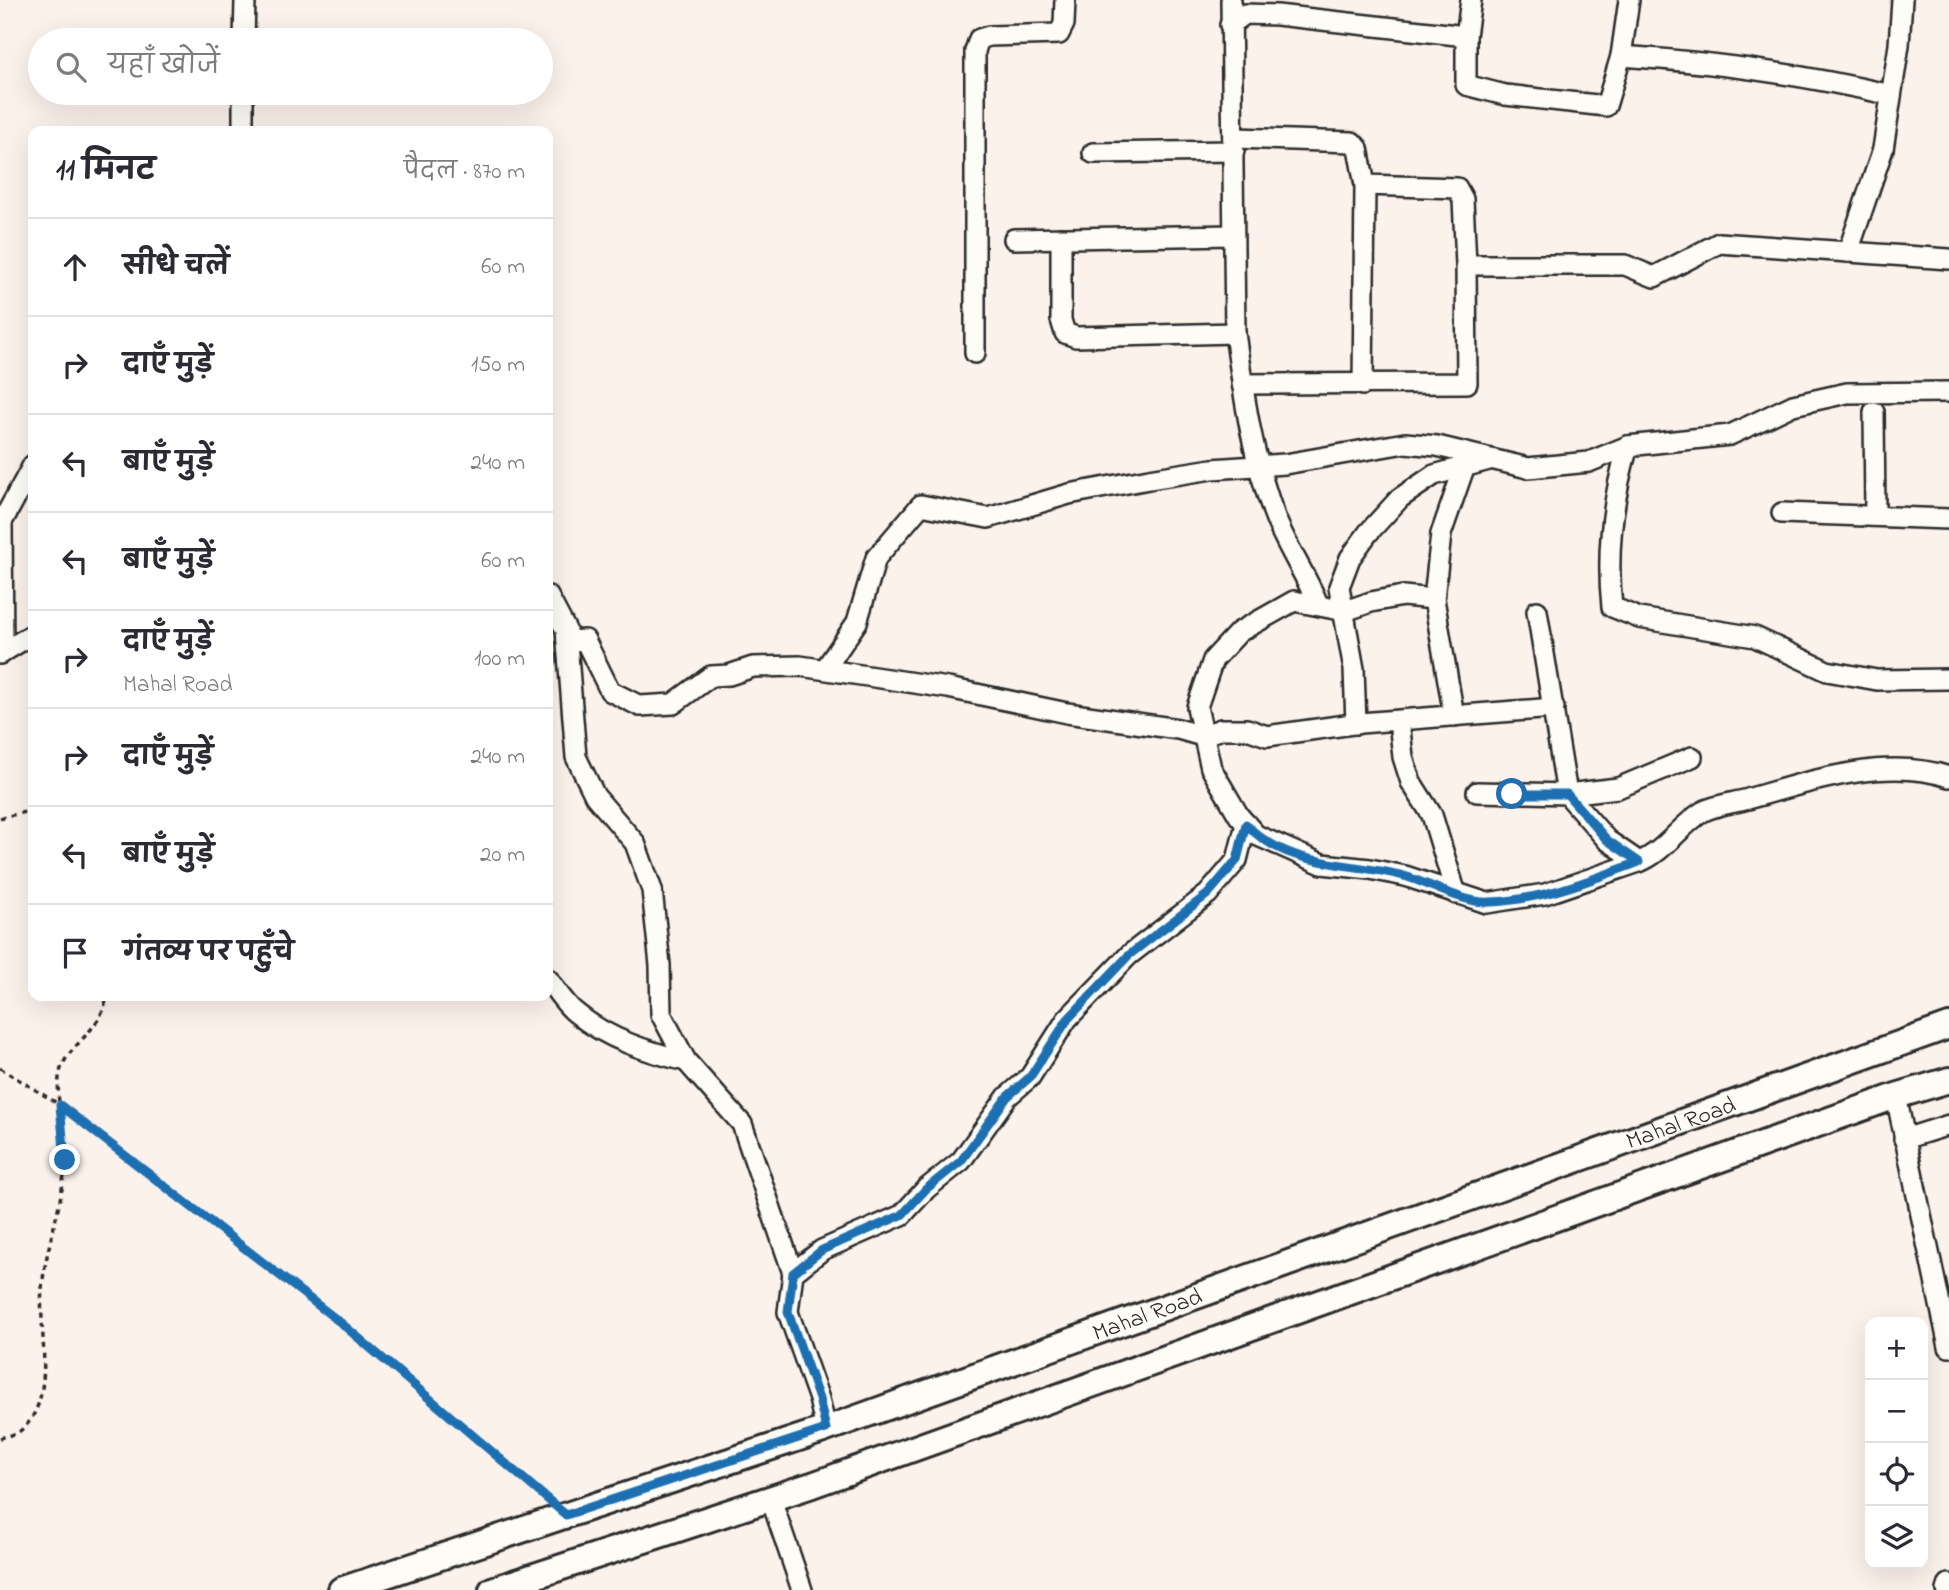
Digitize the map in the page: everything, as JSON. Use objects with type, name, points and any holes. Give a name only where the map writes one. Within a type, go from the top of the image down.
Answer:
[{"type":"main road","name":"Mahal Road","points":[[341,1590],[826,1429],[1949,1026]]},
{"type":"main road","name":"Mahal Road","points":[[492,1590],[771,1499],[1896,1096],[1949,1080]]},
{"type":"street","points":[[244,28],[245,0]]},
{"type":"street","points":[[975,353],[975,51],[979,39],[989,36],[1048,36],[1059,33],[1064,24],[1065,0]]},
{"type":"street","points":[[1231,0],[1235,144],[1233,235],[1236,334],[1242,384],[1258,466],[1278,523],[1318,604]]},
{"type":"street","points":[[1471,0],[1466,36],[1466,85],[1505,95],[1606,106],[1621,56],[1629,0]]},
{"type":"street","points":[[1848,252],[1883,149],[1902,0]]},
{"type":"street","points":[[1230,24],[1245,14],[1277,15],[1466,36]]},
{"type":"street","points":[[1621,56],[1758,68],[1891,95]]},
{"type":"street","points":[[243,105],[243,126]]},
{"type":"street","points":[[1093,153],[1235,144],[1352,142],[1358,148],[1365,185],[1363,385]]},
{"type":"street","points":[[1242,384],[1467,383],[1463,199],[1457,188],[1365,185]]},
{"type":"street","points":[[1014,239],[1233,235]]},
{"type":"street","points":[[1061,238],[1061,320],[1065,333],[1076,337],[1236,334]]},
{"type":"street","points":[[1466,265],[1625,264],[1654,277],[1719,243],[1949,259]]},
{"type":"street","points":[[825,668],[857,622],[876,558],[921,505],[988,518],[1083,492],[1212,469],[1284,464],[1405,443],[1437,446],[1528,468],[1564,465],[1589,462],[1628,446],[1730,435],[1793,405],[1847,393],[1949,392]]},
{"type":"street","points":[[1874,412],[1875,516]]},
{"type":"street","points":[[1628,446],[1619,477],[1609,537],[1612,607],[1639,618],[1755,637],[1793,652],[1827,671],[1877,680],[1949,679]]},
{"type":"street","points":[[1356,724],[1354,669],[1339,587],[1350,558],[1368,533],[1411,490],[1434,475],[1492,460]]},
{"type":"street","points":[[1454,716],[1434,599],[1441,534],[1464,468]]},
{"type":"street","points":[[2,653],[2,522],[28,474]]},
{"type":"street","points":[[1782,513],[1949,519]]},
{"type":"street","points":[[1434,599],[1404,596],[1371,601],[1345,611],[1294,601],[1239,632],[1213,660],[1197,707],[1202,736],[1211,768],[1246,824],[1256,835],[1322,864],[1382,871],[1488,903],[1545,894],[1639,862],[1651,857],[1704,811],[1771,792],[1852,773],[1920,769],[1949,776]]},
{"type":"street","points":[[553,605],[566,630],[576,757],[594,796],[635,844],[652,890],[660,965],[661,1014],[686,1061],[742,1124],[793,1273],[788,1312],[819,1399],[826,1429]]},
{"type":"street","points":[[1537,611],[1567,794],[1607,840],[1639,862]]},
{"type":"street","points":[[2,653],[28,637]]},
{"type":"street","points":[[567,641],[585,640],[610,691],[640,706],[673,704],[711,676],[729,675],[753,667],[825,668],[1202,736],[1221,729],[1247,729],[1267,736],[1356,724],[1554,708]]},
{"type":"street","points":[[1399,721],[1403,757],[1411,782],[1432,815],[1456,894]]},
{"type":"street","points":[[1477,792],[1567,794],[1618,788],[1692,757]]},
{"type":"street","points":[[793,1273],[822,1250],[902,1215],[926,1189],[961,1161],[1007,1097],[1030,1077],[1068,1019],[1129,955],[1208,894],[1237,860],[1246,824]]},
{"type":"street","points":[[553,985],[575,1013],[609,1035],[650,1053],[686,1061]]},
{"type":"street","points":[[1896,1096],[1949,1347]]},
{"type":"street","points":[[1905,1139],[1949,1125]]},
{"type":"street","points":[[771,1499],[802,1590]]},
{"type":"path","points":[[0,818],[28,811]]},
{"type":"path","points":[[0,1438],[19,1432],[36,1411],[45,1363],[40,1309],[43,1275],[63,1184],[65,1160],[60,1070],[95,1027],[106,1001]]},
{"type":"path","points":[[0,1068],[60,1105],[341,1323],[566,1515]]},
{"type":"route","points":[[65,1160],[60,1105],[341,1323],[566,1515],[826,1429],[819,1399],[788,1312],[793,1273],[822,1250],[860,1236],[902,1215],[926,1189],[961,1161],[1007,1097],[1030,1077],[1049,1052],[1068,1019],[1100,984],[1129,955],[1208,894],[1237,860],[1246,824],[1256,835],[1322,864],[1405,876],[1441,890],[1488,903],[1545,894],[1639,862],[1607,840],[1567,794],[1512,794]]}]
